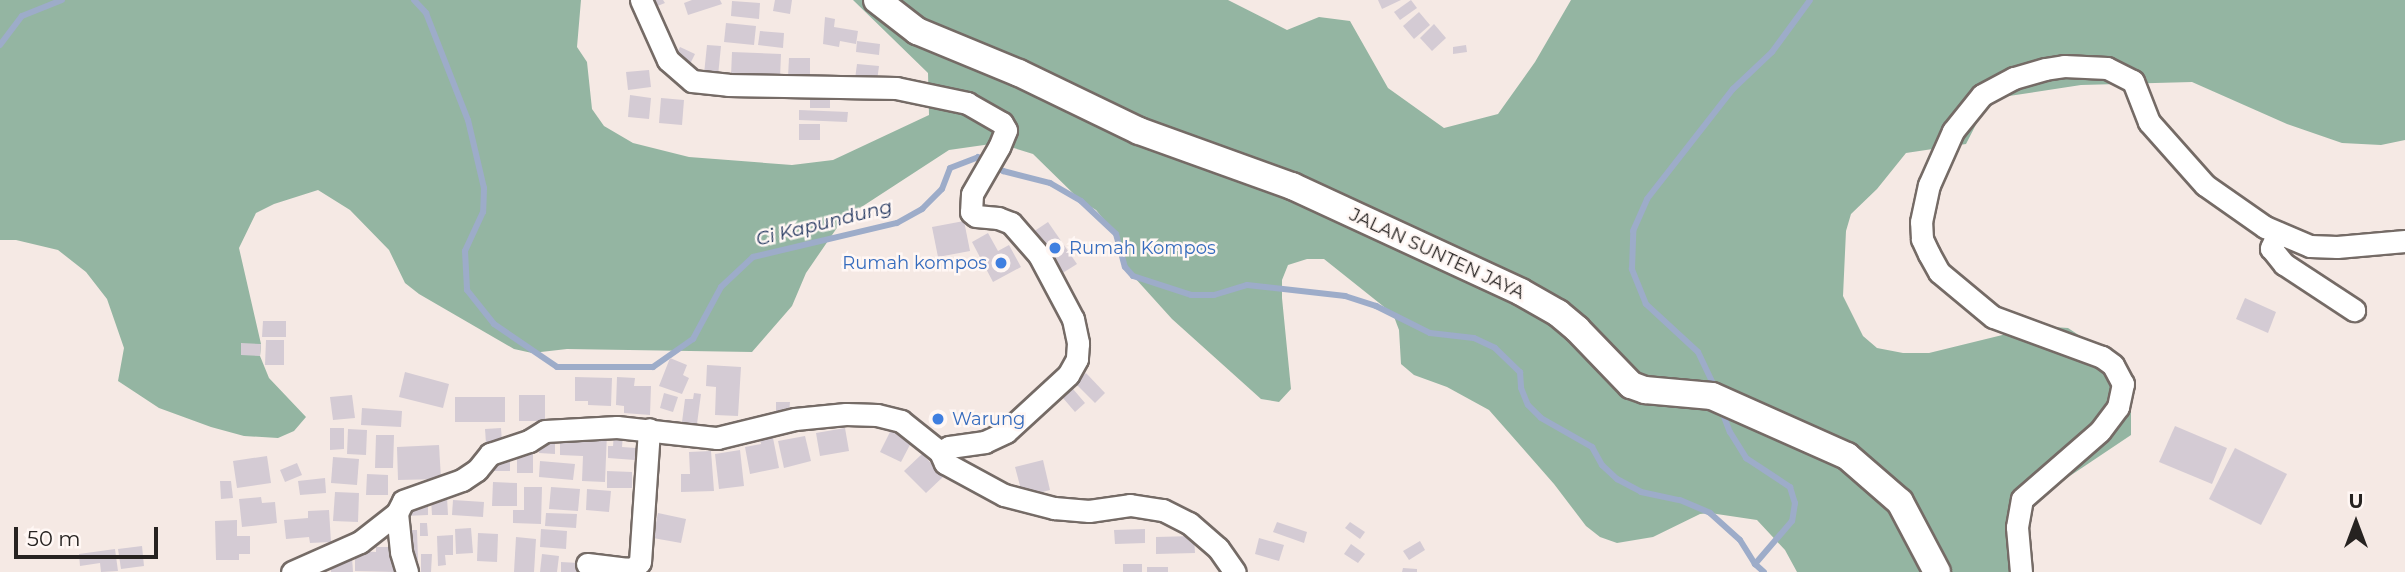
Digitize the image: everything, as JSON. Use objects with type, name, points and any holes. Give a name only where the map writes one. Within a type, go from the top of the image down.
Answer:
[{"type":"main road","name":"JALAN SUNTEN JAYA","points":[[877,0],[917,31],[1019,73],[1139,131],[1292,186],[1521,292],[1558,313],[1631,384],[1645,390],[1718,399],[1847,456],[1900,502],[1937,572]]},
{"type":"street","points":[[641,0],[668,60],[692,81],[728,85],[896,88],[950,98],[981,109],[1002,123],[1006,130],[972,194],[970,205],[976,216],[998,218],[1011,223],[1039,255],[1073,319],[1078,343],[1077,359],[1069,375],[1006,432],[985,442],[949,447],[940,452]]},
{"type":"street","points":[[2021,572],[2017,527],[2022,499],[2100,431],[2118,407],[2123,384],[2113,365],[2102,357],[1993,317],[1939,272],[1922,239],[1923,205],[1929,185],[1961,120],[1982,95],[2014,78],[2064,66],[2114,70],[2133,81],[2149,122],[2205,185],[2239,210],[2278,233],[2310,246],[2337,247],[2405,241]]},
{"type":"street","points":[[2278,233],[2272,248],[2284,264],[2354,310]]},
{"type":"street","points":[[407,572],[397,513],[403,500],[462,480],[477,470],[490,454],[529,442],[545,431],[617,427],[717,438],[795,419],[877,415],[901,421],[940,452],[945,463],[1004,495],[1054,508],[1089,511],[1130,505],[1163,510],[1189,523],[1218,548],[1235,572]]},
{"type":"street","points":[[587,564],[626,569],[640,562],[649,429]]},
{"type":"street","points":[[292,572],[360,542],[383,521],[397,513]]},
{"type":"green space","points":[[0,0],[581,0],[577,47],[587,62],[592,109],[604,126],[633,143],[689,157],[792,165],[833,160],[929,115],[928,73],[853,0],[1228,0],[1287,30],[1319,17],[1350,21],[1388,88],[1444,128],[1498,114],[1535,62],[1571,0],[2405,0],[2405,140],[2381,145],[2342,143],[2287,124],[2192,82],[2081,85],[1989,99],[1966,144],[1906,153],[1877,189],[1851,214],[1846,231],[1843,296],[1863,336],[1877,348],[1903,353],[1929,353],[2039,326],[2068,328],[2112,357],[2131,388],[2131,435],[2040,496],[2007,532],[2015,572],[1797,572],[1785,550],[1757,520],[1700,514],[1653,537],[1617,543],[1600,537],[1586,526],[1554,484],[1489,410],[1447,387],[1414,375],[1401,364],[1399,330],[1393,314],[1324,259],[1307,259],[1288,265],[1282,280],[1282,298],[1291,389],[1279,402],[1261,399],[1172,319],[1125,267],[1116,234],[1096,210],[1081,201],[1033,154],[998,143],[949,150],[843,219],[806,273],[792,306],[752,352],[567,349],[532,353],[514,349],[419,294],[405,283],[389,250],[350,210],[318,190],[274,204],[256,213],[239,248],[261,344],[260,356],[269,378],[306,417],[294,431],[278,438],[244,436],[211,427],[159,408],[118,381],[124,348],[107,299],[86,272],[58,250],[16,240],[0,240]]},
{"type":"building","points":[[646,0],[663,0],[665,3],[650,9]]},
{"type":"building","points":[[692,0],[720,0],[722,4],[688,15],[684,3]]},
{"type":"building","points":[[775,0],[792,0],[790,14],[773,11]]},
{"type":"building","points":[[1378,0],[1401,0],[1382,9]]},
{"type":"building","points":[[1411,0],[1417,8],[1400,20],[1394,12]]},
{"type":"building","points":[[732,1],[760,3],[759,19],[731,16]]},
{"type":"building","points":[[1419,12],[1430,25],[1414,39],[1403,26]]},
{"type":"building","points":[[825,17],[835,19],[834,27],[858,31],[856,44],[840,41],[839,47],[823,44]]},
{"type":"building","points":[[726,23],[756,26],[754,45],[724,42]]},
{"type":"building","points":[[1434,24],[1446,38],[1432,51],[1420,38]]},
{"type":"building","points":[[760,31],[784,33],[783,48],[758,45]]},
{"type":"building","points":[[857,41],[880,44],[879,55],[856,52]]},
{"type":"building","points":[[707,45],[721,46],[718,76],[704,74]]},
{"type":"building","points":[[1466,45],[1467,52],[1453,54],[1453,47]]},
{"type":"building","points":[[680,47],[695,54],[687,70],[672,63]]},
{"type":"building","points":[[732,52],[781,54],[780,78],[731,76]]},
{"type":"building","points":[[789,58],[810,58],[810,78],[788,77]]},
{"type":"building","points":[[857,64],[879,66],[877,81],[855,79]]},
{"type":"building","points":[[649,70],[651,87],[628,90],[626,72]]},
{"type":"building","points":[[630,95],[651,98],[649,119],[628,117]]},
{"type":"building","points":[[661,98],[684,100],[682,125],[659,123]]},
{"type":"building","points":[[810,99],[830,99],[830,108],[810,108]]},
{"type":"building","points":[[799,110],[848,112],[847,122],[799,120]]},
{"type":"building","points":[[799,124],[820,124],[820,140],[799,140]]},
{"type":"building","points":[[964,221],[970,251],[938,257],[932,227]]},
{"type":"building","name":"Rumah Kompos","points":[[1048,222],[1077,264],[1061,274],[1033,232]]},
{"type":"building","name":"Rumah kompos","points":[[988,233],[998,251],[1009,245],[1021,267],[993,282],[972,242]]},
{"type":"building","points":[[2245,298],[2276,312],[2268,333],[2236,319]]},
{"type":"building","points":[[263,321],[286,321],[286,337],[262,337]]},
{"type":"building","points":[[266,340],[284,340],[284,365],[265,365]]},
{"type":"building","points":[[241,343],[261,344],[260,356],[241,355]]},
{"type":"building","points":[[670,358],[687,365],[683,375],[689,378],[682,394],[659,386]]},
{"type":"building","points":[[707,365],[741,367],[738,416],[715,415],[716,387],[706,386]]},
{"type":"building","points":[[405,372],[449,384],[443,408],[399,397]]},
{"type":"building","points":[[1086,373],[1105,393],[1095,403],[1075,383]]},
{"type":"building","points":[[575,377],[612,378],[611,406],[588,405],[588,401],[575,401]]},
{"type":"building","points":[[617,377],[635,378],[634,386],[651,386],[650,415],[624,413],[624,406],[616,405]]},
{"type":"building","points":[[1073,389],[1085,403],[1075,412],[1063,398]]},
{"type":"building","points":[[664,393],[678,397],[673,412],[660,408]]},
{"type":"building","points":[[694,393],[701,394],[697,424],[682,422],[685,399],[693,399]]},
{"type":"building","points":[[352,395],[355,418],[333,420],[330,397]]},
{"type":"building","points":[[519,395],[545,395],[545,421],[519,421]]},
{"type":"building","points":[[455,397],[505,397],[505,422],[455,422]]},
{"type":"building","points":[[776,402],[790,402],[789,413],[776,413]]},
{"type":"building","points":[[362,408],[402,411],[401,427],[361,425]]},
{"type":"building","name":"Warung","points":[[935,410],[946,416],[940,427],[930,421]]},
{"type":"building","points":[[2175,426],[2227,448],[2212,484],[2159,462]]},
{"type":"building","points":[[330,428],[344,428],[344,449],[330,450]]},
{"type":"building","points":[[501,428],[502,442],[486,443],[485,429]]},
{"type":"building","points":[[845,428],[849,451],[820,456],[816,433]]},
{"type":"building","points":[[892,428],[913,439],[901,462],[880,452]]},
{"type":"building","points":[[348,429],[367,430],[366,455],[347,454]]},
{"type":"building","points":[[607,433],[605,482],[582,481],[583,456],[560,455],[560,438]]},
{"type":"building","points":[[614,433],[623,434],[622,447],[636,448],[635,460],[608,458],[608,446],[613,446]]},
{"type":"building","points":[[772,433],[779,468],[750,474],[745,447],[761,444],[759,435]]},
{"type":"building","points":[[376,435],[394,435],[393,468],[375,468]]},
{"type":"building","points":[[805,436],[811,461],[784,468],[778,441]]},
{"type":"building","points":[[540,438],[555,438],[555,454],[539,453]]},
{"type":"building","points":[[439,445],[441,479],[398,480],[397,447]]},
{"type":"building","points":[[2235,448],[2287,474],[2261,525],[2209,499]]},
{"type":"building","points":[[740,450],[744,486],[719,489],[715,454]]},
{"type":"building","points":[[711,451],[714,491],[681,492],[681,474],[690,474],[689,452]]},
{"type":"building","points":[[517,452],[533,452],[533,473],[517,473]]},
{"type":"building","points":[[922,454],[944,476],[926,493],[904,471]]},
{"type":"building","points":[[267,456],[271,483],[237,488],[233,461]]},
{"type":"building","points":[[333,457],[359,459],[357,485],[331,483]]},
{"type":"building","points":[[491,457],[510,458],[510,471],[491,471]]},
{"type":"building","points":[[1043,460],[1050,490],[1023,497],[1015,467]]},
{"type":"building","points":[[540,461],[575,464],[573,480],[539,477]]},
{"type":"building","points":[[297,463],[302,475],[285,482],[280,470]]},
{"type":"building","points":[[607,471],[632,472],[632,488],[607,488]]},
{"type":"building","points":[[367,474],[388,475],[388,495],[366,495]]},
{"type":"building","points":[[325,478],[326,493],[300,495],[298,481]]},
{"type":"building","points":[[220,481],[231,481],[233,498],[221,499]]},
{"type":"building","points":[[493,482],[517,483],[517,506],[492,506]]},
{"type":"building","points":[[524,487],[542,487],[541,524],[513,523],[513,510],[524,510]]},
{"type":"building","points":[[551,487],[580,489],[578,511],[549,509]]},
{"type":"building","points":[[587,489],[611,491],[609,512],[586,510]]},
{"type":"building","points":[[335,492],[359,493],[358,522],[333,521]]},
{"type":"building","points":[[261,497],[262,503],[275,502],[277,523],[242,527],[239,499]]},
{"type":"building","points":[[447,497],[448,515],[432,515],[431,498]]},
{"type":"building","points":[[453,500],[484,502],[483,517],[452,515]]},
{"type":"building","points":[[405,503],[428,503],[428,515],[405,516]]},
{"type":"building","points":[[329,510],[331,542],[310,543],[309,537],[286,539],[284,520],[308,518],[308,511]]},
{"type":"building","points":[[546,513],[577,514],[576,528],[545,526]]},
{"type":"building","points":[[658,513],[686,519],[681,543],[653,538]]},
{"type":"building","points":[[237,520],[237,536],[250,536],[250,554],[239,554],[239,560],[216,560],[215,521]]},
{"type":"building","points":[[1277,522],[1307,532],[1304,543],[1273,532]]},
{"type":"building","points":[[1350,522],[1365,532],[1360,539],[1345,528]]},
{"type":"building","points":[[420,523],[427,523],[428,536],[420,536]]},
{"type":"building","points":[[471,528],[473,553],[456,554],[455,529]]},
{"type":"building","points":[[541,529],[567,531],[566,549],[540,547]]},
{"type":"building","points":[[1145,529],[1145,543],[1115,544],[1114,530]]},
{"type":"building","points":[[407,530],[417,530],[418,560],[408,561]]},
{"type":"building","points":[[478,533],[498,534],[497,562],[477,561]]},
{"type":"building","points":[[453,535],[453,555],[445,555],[446,565],[438,566],[437,536]]},
{"type":"building","points":[[1194,536],[1195,553],[1156,554],[1156,537]]},
{"type":"building","points":[[516,537],[536,539],[534,572],[514,572]]},
{"type":"building","points":[[1259,538],[1284,545],[1279,561],[1255,554]]},
{"type":"building","points":[[1420,541],[1425,550],[1409,560],[1403,551]]},
{"type":"building","points":[[1351,544],[1365,554],[1358,563],[1344,554]]},
{"type":"building","points":[[142,546],[144,566],[121,569],[118,549]]},
{"type":"building","points":[[376,547],[396,547],[396,572],[355,571],[355,551],[376,552]]},
{"type":"building","points":[[115,549],[118,571],[101,572],[100,563],[80,566],[79,554]]},
{"type":"building","points":[[421,554],[432,554],[431,572],[421,572]]},
{"type":"building","points":[[542,554],[559,556],[557,572],[540,572]]},
{"type":"building","points":[[352,557],[353,572],[331,572],[330,559]]},
{"type":"building","points":[[561,562],[579,563],[578,572],[561,572]]},
{"type":"building","points":[[1123,564],[1142,564],[1142,572],[1123,572]]},
{"type":"building","points":[[1147,567],[1168,567],[1168,572],[1147,572]]},
{"type":"building","points":[[1403,568],[1417,569],[1417,572],[1402,572]]},
{"type":"waterway","name":"Ci Kapundung","points":[[0,45],[22,16],[62,0]]},
{"type":"waterway","name":"Ci Kapundung","points":[[414,0],[426,13],[468,120],[484,188],[483,212],[465,251],[467,290],[494,324],[557,367],[653,367],[693,339],[721,287],[753,257],[897,223],[922,209],[942,189],[950,168],[978,157],[1003,171],[1050,183],[1081,201],[1116,234],[1125,267],[1133,276],[1191,295],[1214,295],[1247,285],[1345,296],[1376,306],[1430,333],[1474,338],[1495,348],[1520,372],[1521,388],[1528,405],[1541,418],[1592,447],[1602,465],[1617,479],[1641,492],[1680,500],[1710,513],[1740,540],[1755,564],[1764,572]]},
{"type":"waterway","points":[[1717,392],[1698,352],[1646,304],[1632,269],[1633,231],[1647,199],[1733,89],[1772,52],[1810,0]]},
{"type":"waterway","points":[[1721,409],[1730,432],[1746,458],[1790,487],[1795,503],[1792,521],[1755,564]]},
{"type":"place","name":"Rumah Kompos","points":[[1055,248]]},
{"type":"place","name":"Rumah kompos","points":[[1001,263]]},
{"type":"place","name":"Warung","points":[[938,419]]}]
